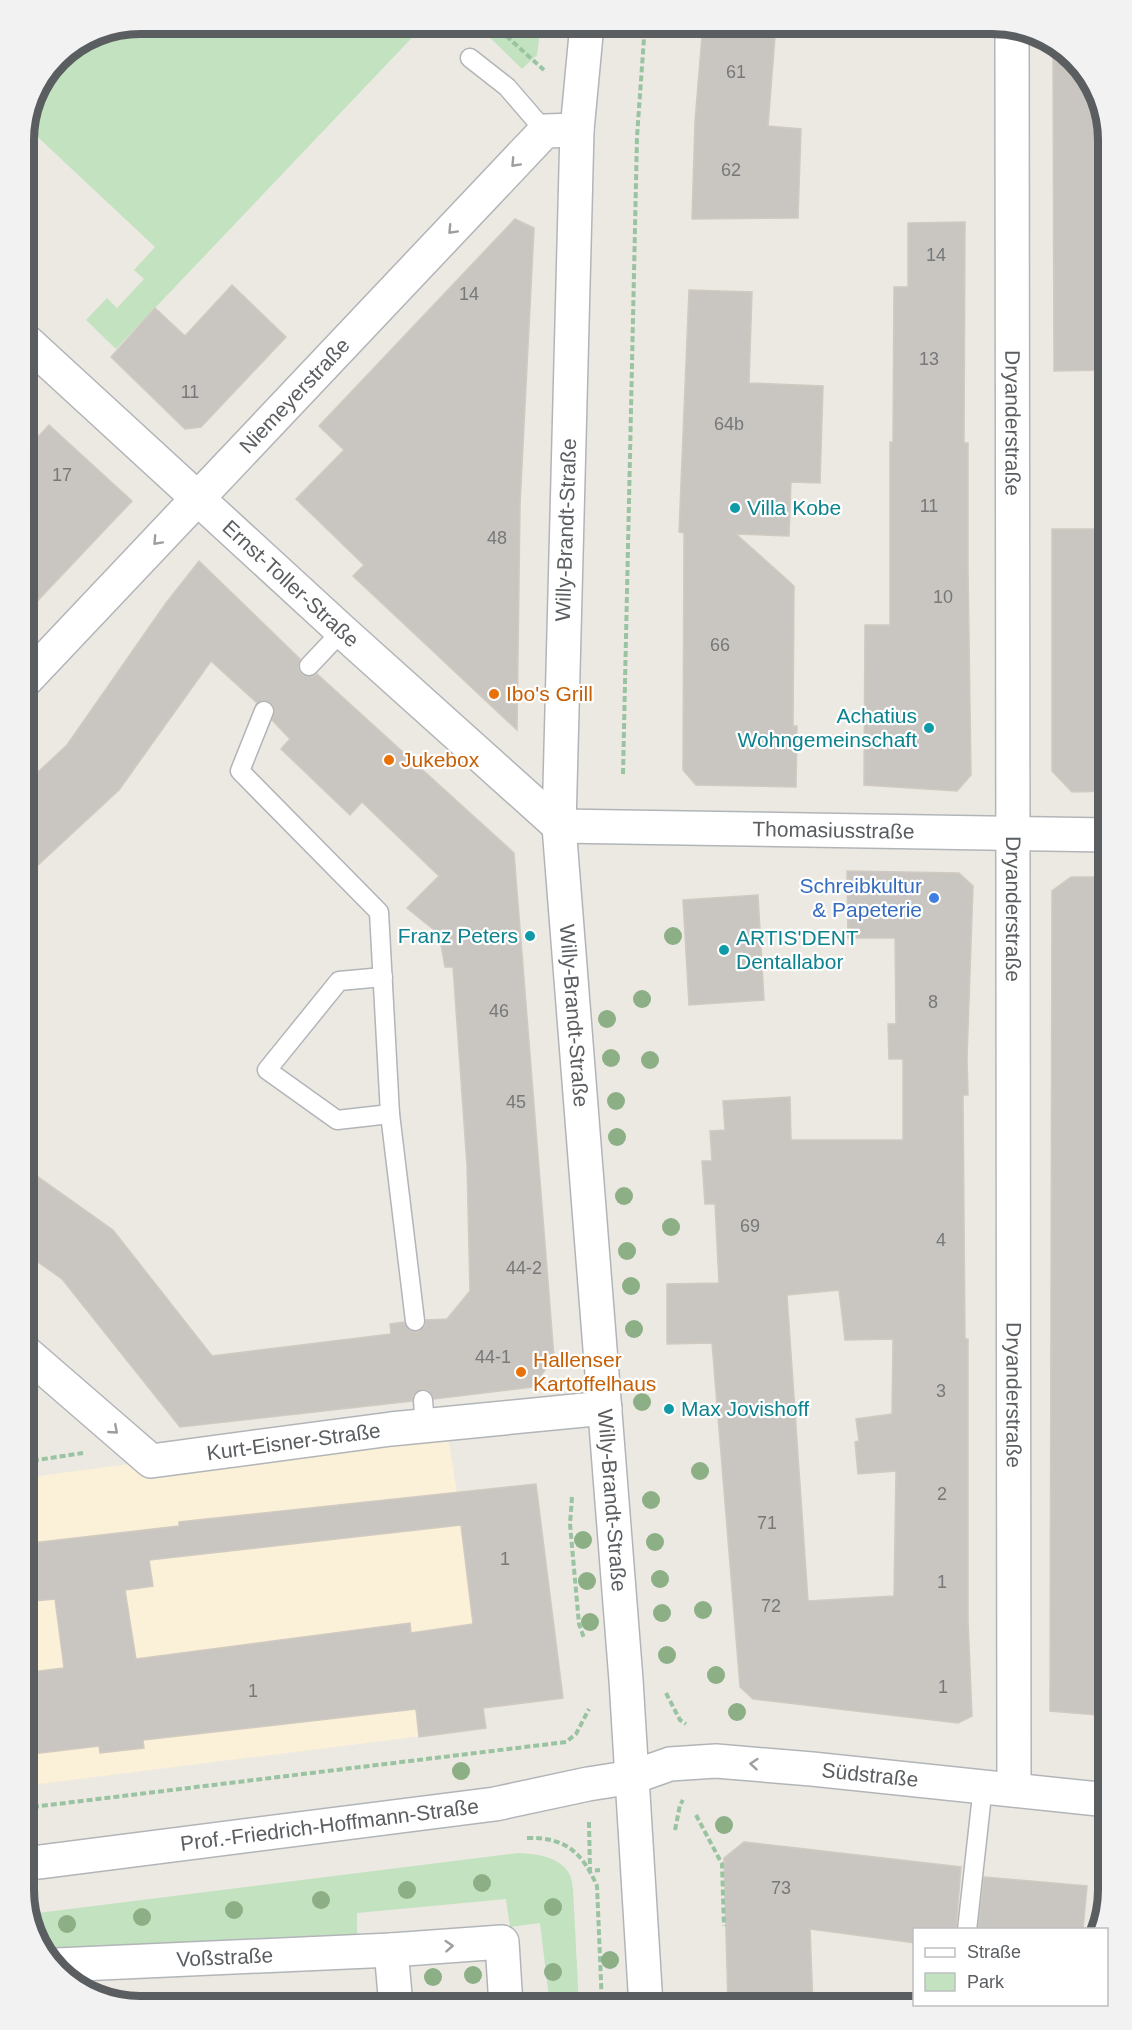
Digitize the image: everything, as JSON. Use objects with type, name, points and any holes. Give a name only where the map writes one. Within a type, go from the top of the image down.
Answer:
[{"type":"street","name":"Willy-Brandt-Straße","points":[[586,35],[577,130],[559,826],[633,1778],[645,1996]]},
{"type":"street","name":"Dryanderstraße","points":[[999,1788],[1014,833],[1012,37]]},
{"type":"street","points":[[544,131],[577,130]]},
{"type":"street","name":"Niemeyerstraße","points":[[35,671],[544,131]]},
{"type":"street","name":"Ernst-Toller-Straße","points":[[35,349],[342,631],[559,826]]},
{"type":"street","name":"Thomasiusstraße","points":[[559,826],[1098,835]]},
{"type":"street","name":"Kurt-Eisner-Straße","points":[[34,1360],[151,1461],[391,1429],[424,1413],[605,1408]]},
{"type":"street","name":"Südstraße","points":[[633,1778],[670,1764],[716,1761],[1098,1799]]},
{"type":"street","name":"Prof.-Friedrich-Hoffmann-Straße","points":[[34,1863],[495,1804],[588,1784],[633,1778]]},
{"type":"street","name":"Voßstraße","points":[[67,1965],[391,1950],[502,1942],[505,1995]]},
{"type":"street","points":[[391,1950],[395,1995]]},
{"type":"lane","points":[[471,58],[507,87],[544,131]]},
{"type":"lane","points":[[309,666],[342,631]]},
{"type":"lane","points":[[264,711],[240,771],[379,912],[390,1114],[416,1321]]},
{"type":"lane","points":[[383,977],[339,981],[267,1070],[337,1119],[390,1114]]},
{"type":"lane","points":[[968,1928],[999,1788]]},
{"type":"path","points":[[505,34],[546,72]]},
{"type":"path","points":[[623,774],[637,137],[644,35]]},
{"type":"path","points":[[34,1460],[132,1445]]},
{"type":"path","points":[[573,1492],[570,1524],[579,1624],[586,1644]]},
{"type":"path","points":[[34,1807],[566,1742],[584,1723],[591,1705]]},
{"type":"path","points":[[696,1815],[722,1864],[724,1926]]},
{"type":"path","points":[[524,1838],[552,1840],[566,1845],[576,1852],[590,1870],[597,1886],[602,1996]]},
{"type":"shaded area","points":[[448,1437],[457,1493],[536,1484],[563,1698],[484,1708],[486,1728],[34,1785],[34,1477],[151,1461]]},
{"type":"green space","points":[[141,34],[415,34],[116,349],[86,320],[107,298],[117,308],[144,279],[134,270],[155,247],[35,134],[38,113],[45,94],[56,76],[82,52],[107,40]]},
{"type":"green space","points":[[487,34],[540,34],[537,55],[522,69]]},
{"type":"green space","points":[[518,1853],[540,1855],[560,1864],[571,1877],[578,1996],[549,1995],[540,1923],[510,1927],[506,1899],[357,1913],[357,1938],[59,1957],[45,1936],[37,1913]]},
{"type":"building","points":[[702,35],[775,35],[768,126],[801,129],[798,218],[692,219],[695,121]]},
{"type":"building","points":[[1053,54],[1071,71],[1087,94],[1097,127],[1098,141],[1098,370],[1054,371]]},
{"type":"building","points":[[515,219],[534,228],[520,505],[517,730],[353,576],[364,565],[296,499],[344,450],[319,426]]},
{"type":"building","points":[[965,222],[964,443],[968,443],[971,775],[957,791],[864,785],[865,625],[890,625],[890,442],[893,442],[894,287],[908,287],[908,223]]},
{"type":"building","points":[[232,285],[286,337],[201,427],[185,429],[111,357],[155,308],[185,336]]},
{"type":"building","points":[[689,290],[752,292],[749,383],[823,386],[820,483],[791,482],[789,536],[736,534],[794,586],[793,726],[797,726],[796,787],[696,785],[683,770],[684,533],[679,532]]},
{"type":"building","points":[[49,425],[132,501],[35,604],[35,440]]},
{"type":"building","points":[[1052,529],[1098,529],[1098,791],[1072,792],[1052,771]]},
{"type":"building","points":[[199,561],[300,659],[298,669],[302,675],[312,677],[317,674],[514,853],[554,1357],[533,1387],[434,1399],[428,1390],[422,1389],[413,1395],[412,1401],[180,1427],[62,1279],[34,1259],[34,1174],[113,1230],[212,1356],[391,1334],[390,1324],[404,1322],[410,1331],[417,1332],[425,1326],[426,1320],[447,1319],[470,1291],[467,1165],[453,967],[445,967],[439,934],[407,908],[439,876],[362,802],[350,815],[281,749],[290,739],[272,720],[275,710],[272,704],[263,700],[257,703],[211,661],[119,790],[35,868],[35,775],[67,745],[166,603]]},
{"type":"building","points":[[847,871],[959,873],[973,886],[967,1058],[968,1095],[963,1095],[965,1339],[968,1339],[968,1621],[972,1716],[958,1723],[753,1699],[740,1687],[712,1343],[667,1344],[667,1284],[719,1283],[715,1204],[705,1204],[702,1161],[712,1161],[710,1131],[725,1130],[723,1101],[790,1097],[791,1140],[903,1140],[903,1059],[889,1059],[888,1024],[896,1024],[895,938],[848,938]],"holes":[[[839,1290],[845,1340],[893,1339],[892,1414],[856,1419],[859,1441],[855,1442],[858,1474],[896,1471],[894,1596],[808,1601],[787,1295]]]},
{"type":"building","points":[[1071,877],[1098,877],[1098,1715],[1050,1711],[1052,891]]},
{"type":"building","name":"ARTIS'DENT Dentallabor","points":[[758,895],[764,1000],[689,1005],[683,900]]},
{"type":"building","points":[[536,1484],[563,1698],[483,1708],[486,1728],[419,1737],[416,1709],[143,1740],[144,1748],[100,1753],[99,1746],[34,1754],[34,1672],[64,1668],[55,1599],[34,1601],[34,1543],[179,1526],[179,1522]],"holes":[[[461,1525],[473,1624],[411,1633],[410,1623],[136,1659],[125,1590],[153,1586],[149,1560]]]},
{"type":"building","points":[[744,1842],[961,1867],[956,1928],[913,1928],[913,1943],[810,1929],[813,1996],[728,1996],[724,1858]]},
{"type":"building","points":[[984,1877],[1087,1886],[1083,1928],[978,1928]]},
{"type":"place","name":"Villa Kobe","points":[[735,508]]},
{"type":"place","name":"Ibo's Grill","points":[[494,694]]},
{"type":"place","name":"Achatius Wohngemeinschaft","points":[[929,728]]},
{"type":"place","name":"Jukebox","points":[[389,760]]},
{"type":"place","name":"Schreibkultur & Papeterie","points":[[934,898]]},
{"type":"place","name":"Franz Peters","points":[[530,936]]},
{"type":"place","name":"ARTIS'DENT Dentallabor","points":[[724,950]]},
{"type":"place","name":"Hallenser Kartoffelhaus","points":[[521,1372]]},
{"type":"place","name":"Max Jovishoff","points":[[669,1409]]}]
